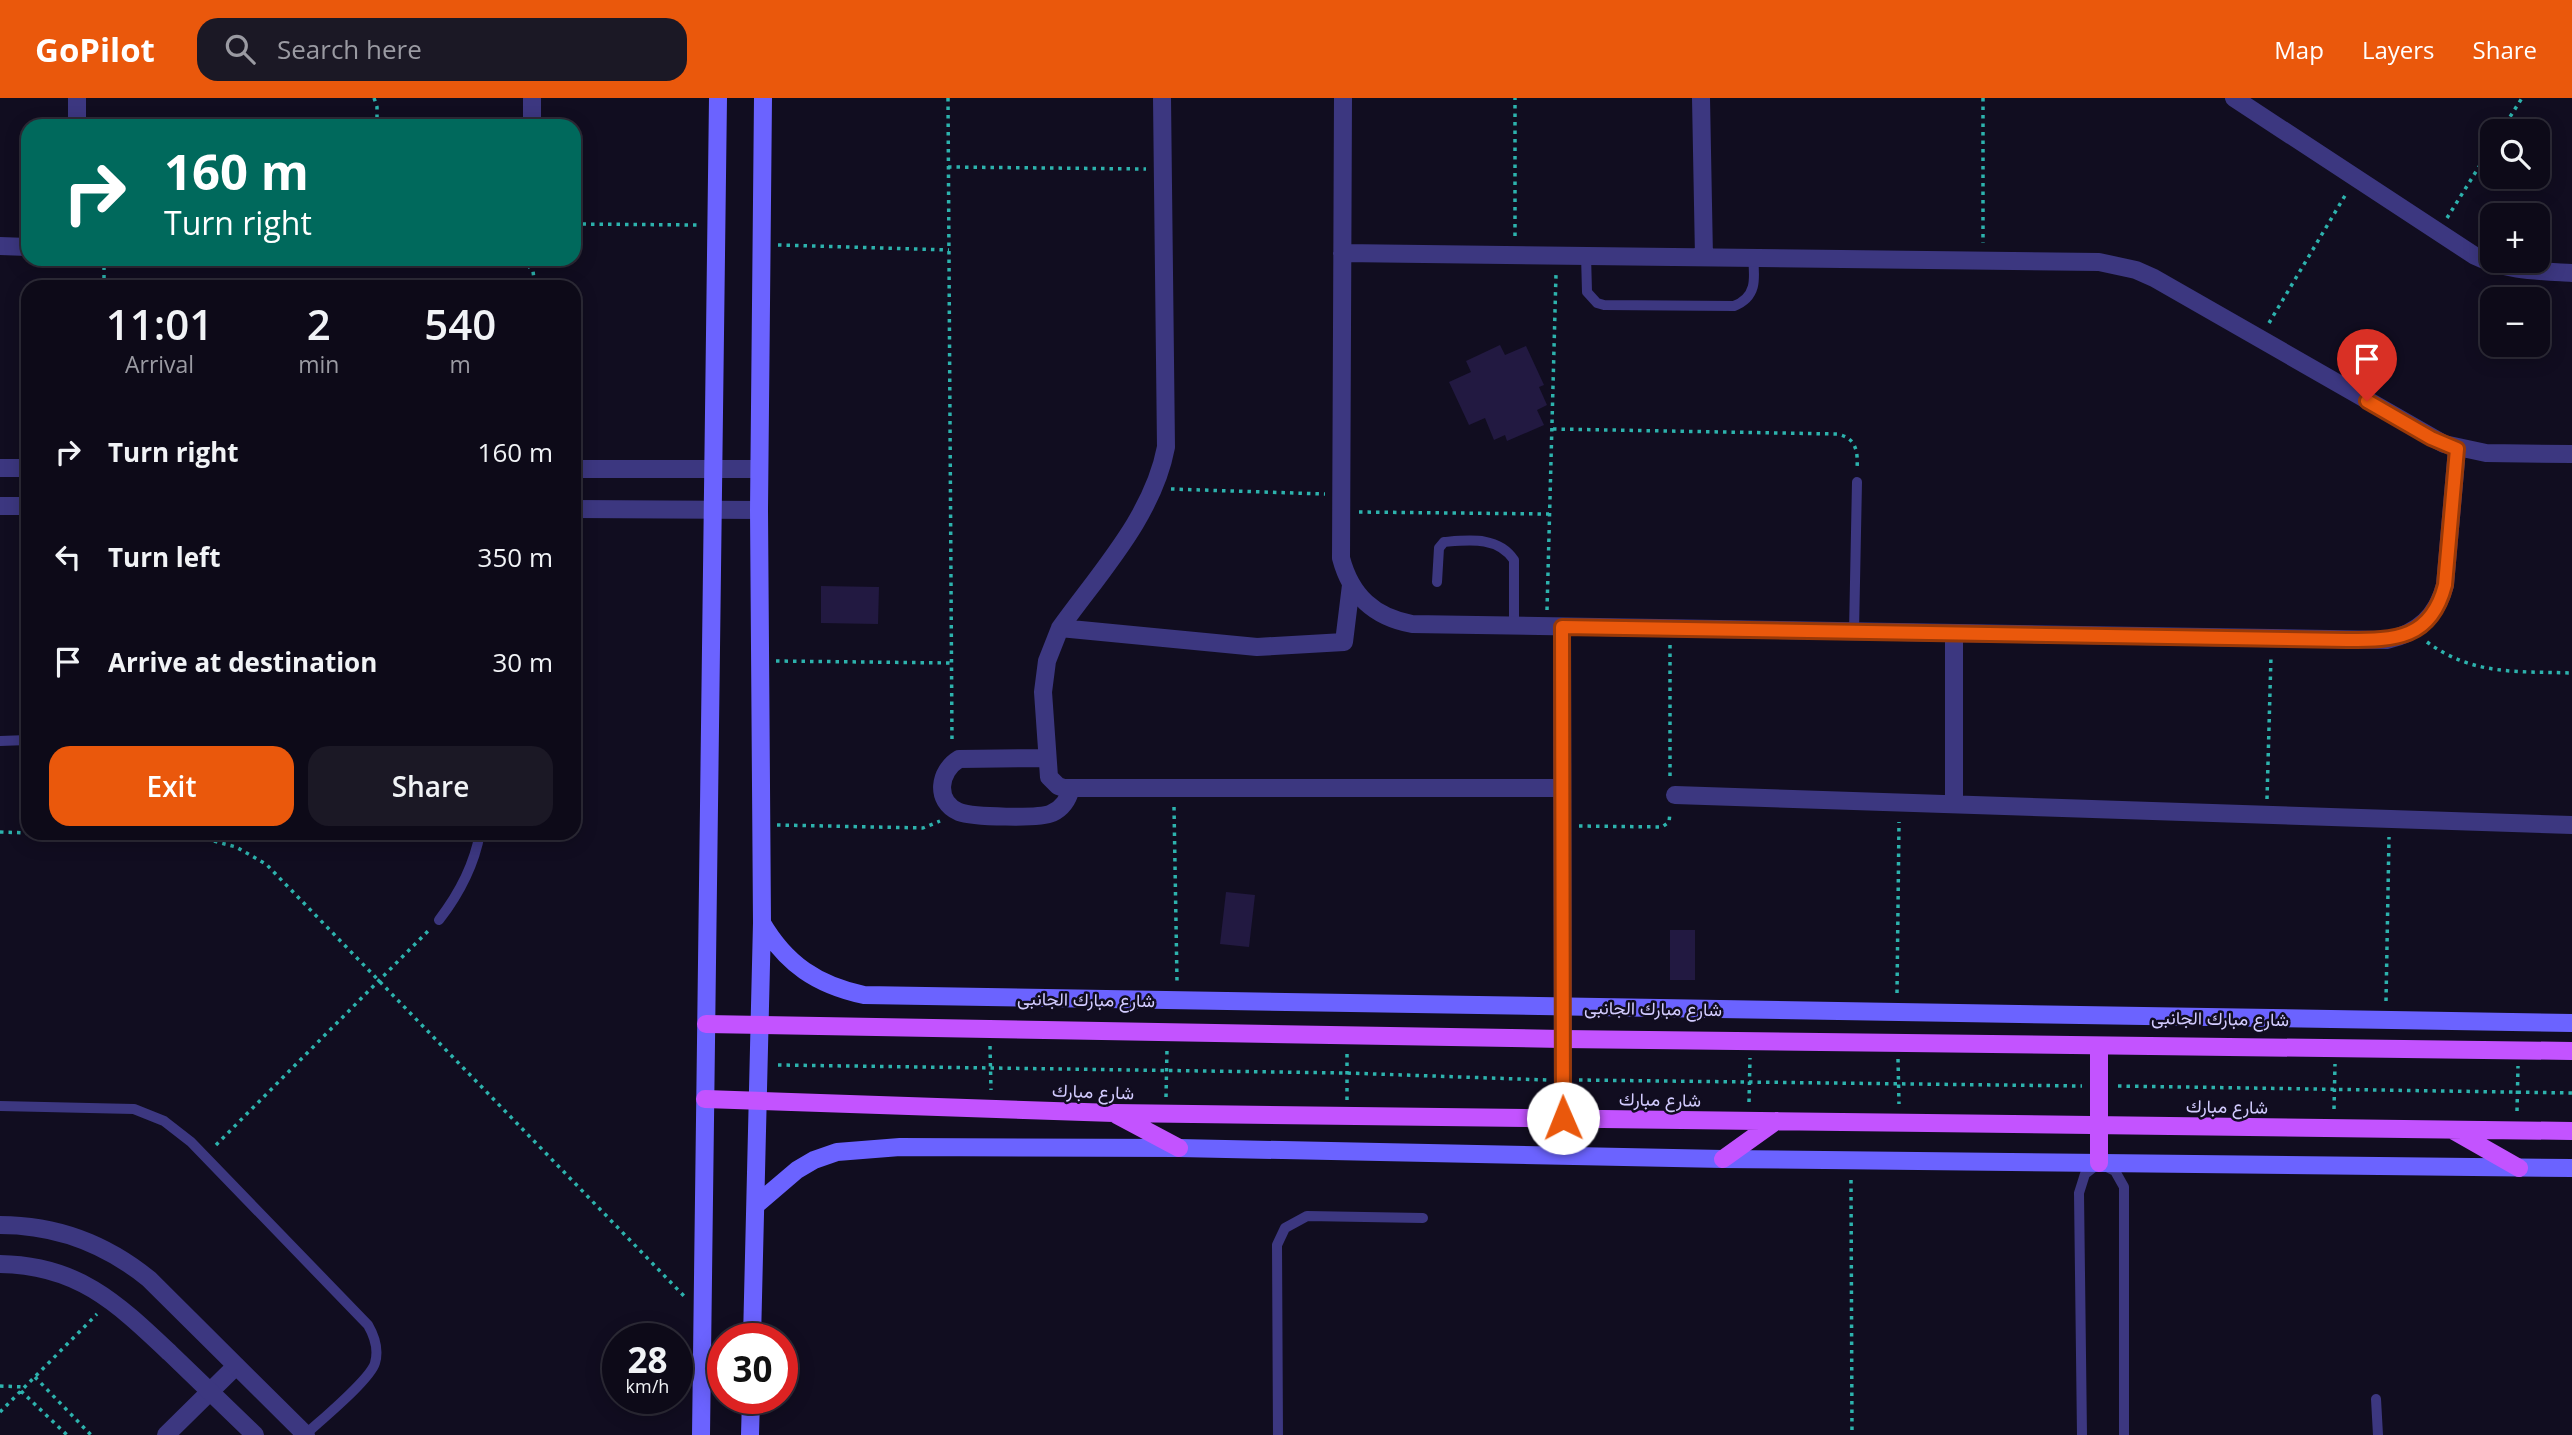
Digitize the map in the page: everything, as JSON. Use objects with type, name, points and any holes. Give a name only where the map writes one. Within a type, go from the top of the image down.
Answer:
[{"type":"main road","points":[[701,1435],[718,98]]},
{"type":"main road","points":[[752,1323],[762,923],[759,469],[763,98]]},
{"type":"main road","name":"شارع مبارك الجانبى","points":[[762,923],[787,958],[803,972],[822,983],[863,995],[2572,1023]]},
{"type":"main road","points":[[706,1024],[1562,1039],[2572,1051]]},
{"type":"main road","points":[[2099,1046],[2099,1163]]},
{"type":"main road","name":"شارع مبارك","points":[[705,1099],[1166,1114],[2572,1131]]},
{"type":"main road","points":[[1114,1113],[1179,1148]]},
{"type":"main road","points":[[1723,1159],[1776,1121]]},
{"type":"main road","points":[[2451,1129],[2519,1168]]},
{"type":"main road","points":[[756,1205],[797,1170],[814,1160],[836,1152],[864,1148],[1179,1148],[1723,1159],[2572,1168]]},
{"type":"main road","points":[[750,1435],[751,1414]]},
{"type":"street","points":[[77,98],[77,119]]},
{"type":"street","points":[[532,98],[532,119]]},
{"type":"street","points":[[1162,98],[1166,447],[1155,488],[1146,506],[1060,628],[1052,644],[1044,676],[1046,771],[1052,782],[1070,788],[1562,788]]},
{"type":"street","points":[[1343,98],[1341,558],[1351,585],[1370,608],[1397,622],[1412,625],[2387,640],[2414,631],[2435,611],[2445,585],[2457,449]]},
{"type":"street","points":[[1701,98],[1704,257]]},
{"type":"street","points":[[2234,98],[2475,256],[2504,268],[2572,273]]},
{"type":"street","points":[[0,246],[21,247]]},
{"type":"street","points":[[1342,253],[2099,262],[2117,265],[2154,278],[2431,438],[2457,449],[2486,453],[2572,454]]},
{"type":"street","points":[[0,468],[21,468]]},
{"type":"street","points":[[581,469],[759,469]]},
{"type":"street","points":[[0,506],[21,506]]},
{"type":"street","points":[[581,509],[759,510]]},
{"type":"street","points":[[1060,628],[1257,646],[1344,642],[1351,585]]},
{"type":"street","points":[[1554,627],[1562,788],[1563,1118]]},
{"type":"street","points":[[1954,634],[1954,804]]},
{"type":"street","points":[[1046,758],[959,760],[953,763],[943,776],[946,800],[951,807],[968,814],[1046,816],[1060,809],[1069,796],[1070,788]]},
{"type":"street","points":[[1672,793],[2572,825]]},
{"type":"street","points":[[0,1225],[58,1231],[117,1255],[149,1279],[306,1435]]},
{"type":"street","points":[[0,1264],[30,1266],[67,1275],[111,1299],[255,1435]]},
{"type":"street","points":[[166,1435],[236,1366]]},
{"type":"lane","points":[[1586,255],[1587,292],[1597,303],[1604,305],[1734,306],[1743,303],[1753,290],[1754,257]]},
{"type":"lane","points":[[1854,632],[1857,482]]},
{"type":"lane","points":[[1437,582],[1438,548],[1444,542],[1484,542],[1501,546],[1514,561],[1514,626]]},
{"type":"lane","points":[[0,741],[21,740]]},
{"type":"lane","points":[[439,920],[461,888],[478,840]]},
{"type":"lane","points":[[0,1106],[134,1109],[164,1121],[178,1130],[205,1156],[368,1325],[373,1335],[376,1356],[371,1372],[306,1435]]},
{"type":"lane","points":[[2082,1435],[2079,1193],[2085,1174],[2099,1163],[2115,1171],[2120,1178],[2124,1197],[2124,1435]]},
{"type":"lane","points":[[1278,1435],[1277,1245],[1280,1236],[1292,1222],[1307,1216],[1423,1218]]},
{"type":"lane","points":[[2376,1399],[2378,1435]]},
{"type":"path","points":[[374,98],[377,119]]},
{"type":"path","points":[[948,98],[953,763]]},
{"type":"path","points":[[1515,98],[1515,254]]},
{"type":"path","points":[[1983,98],[1983,260]]},
{"type":"path","points":[[2509,119],[2522,98]]},
{"type":"path","points":[[2439,231],[2480,165]]},
{"type":"path","points":[[948,167],[1163,169]]},
{"type":"path","points":[[2259,339],[2356,177]]},
{"type":"path","points":[[581,224],[717,225]]},
{"type":"path","points":[[762,244],[949,250]]},
{"type":"path","points":[[1554,627],[1549,514],[1556,255]]},
{"type":"path","points":[[1552,429],[1837,433],[1849,438],[1856,448],[1857,482]]},
{"type":"path","points":[[1155,488],[1340,503],[1549,514]]},
{"type":"path","points":[[1562,825],[1662,827],[1669,822],[1672,793],[1670,629]]},
{"type":"path","points":[[2414,631],[2447,655],[2485,670],[2572,673]]},
{"type":"path","points":[[2267,815],[2271,639]]},
{"type":"path","points":[[760,661],[952,663]]},
{"type":"path","points":[[1174,787],[1177,1000]]},
{"type":"path","points":[[1897,1012],[1899,802]]},
{"type":"path","points":[[761,825],[923,828],[937,823],[951,807]]},
{"type":"path","points":[[2386,1020],[2389,819]]},
{"type":"path","points":[[0,832],[21,833]]},
{"type":"path","points":[[210,840],[236,847],[266,864],[279,875],[703,1316]]},
{"type":"path","points":[[205,1156],[439,920]]},
{"type":"path","points":[[989,1030],[992,1109]]},
{"type":"path","points":[[1166,1114],[1167,1032]]},
{"type":"path","points":[[1347,1116],[1348,1035]]},
{"type":"path","points":[[1748,1121],[1751,1041]]},
{"type":"path","points":[[1897,1043],[1899,1122]]},
{"type":"path","points":[[2334,1128],[2335,1048]]},
{"type":"path","points":[[2517,1130],[2519,1050]]},
{"type":"path","points":[[758,1064],[1347,1073],[1562,1080],[2572,1093]]},
{"type":"path","points":[[1851,1160],[1852,1435]]},
{"type":"path","points":[[0,1412],[111,1299]]},
{"type":"path","points":[[34,1377],[91,1435]]},
{"type":"path","points":[[0,1386],[23,1389],[67,1435]]},
{"type":"building","points":[[1500,345],[1505,355],[1526,346],[1544,385],[1539,387],[1547,405],[1537,410],[1544,425],[1507,441],[1505,435],[1494,440],[1485,418],[1469,425],[1449,382],[1471,372],[1466,361]]},
{"type":"building","points":[[821,586],[879,587],[878,624],[821,623]]},
{"type":"building","points":[[1226,892],[1255,895],[1249,947],[1220,944]]},
{"type":"building","points":[[1670,930],[1695,930],[1695,980],[1670,980]]},
{"type":"route","points":[[1563,1118],[1562,627],[2347,640],[2387,640],[2401,637],[2426,622],[2435,611],[2445,585],[2457,449],[2431,438],[2367,401]]}]
